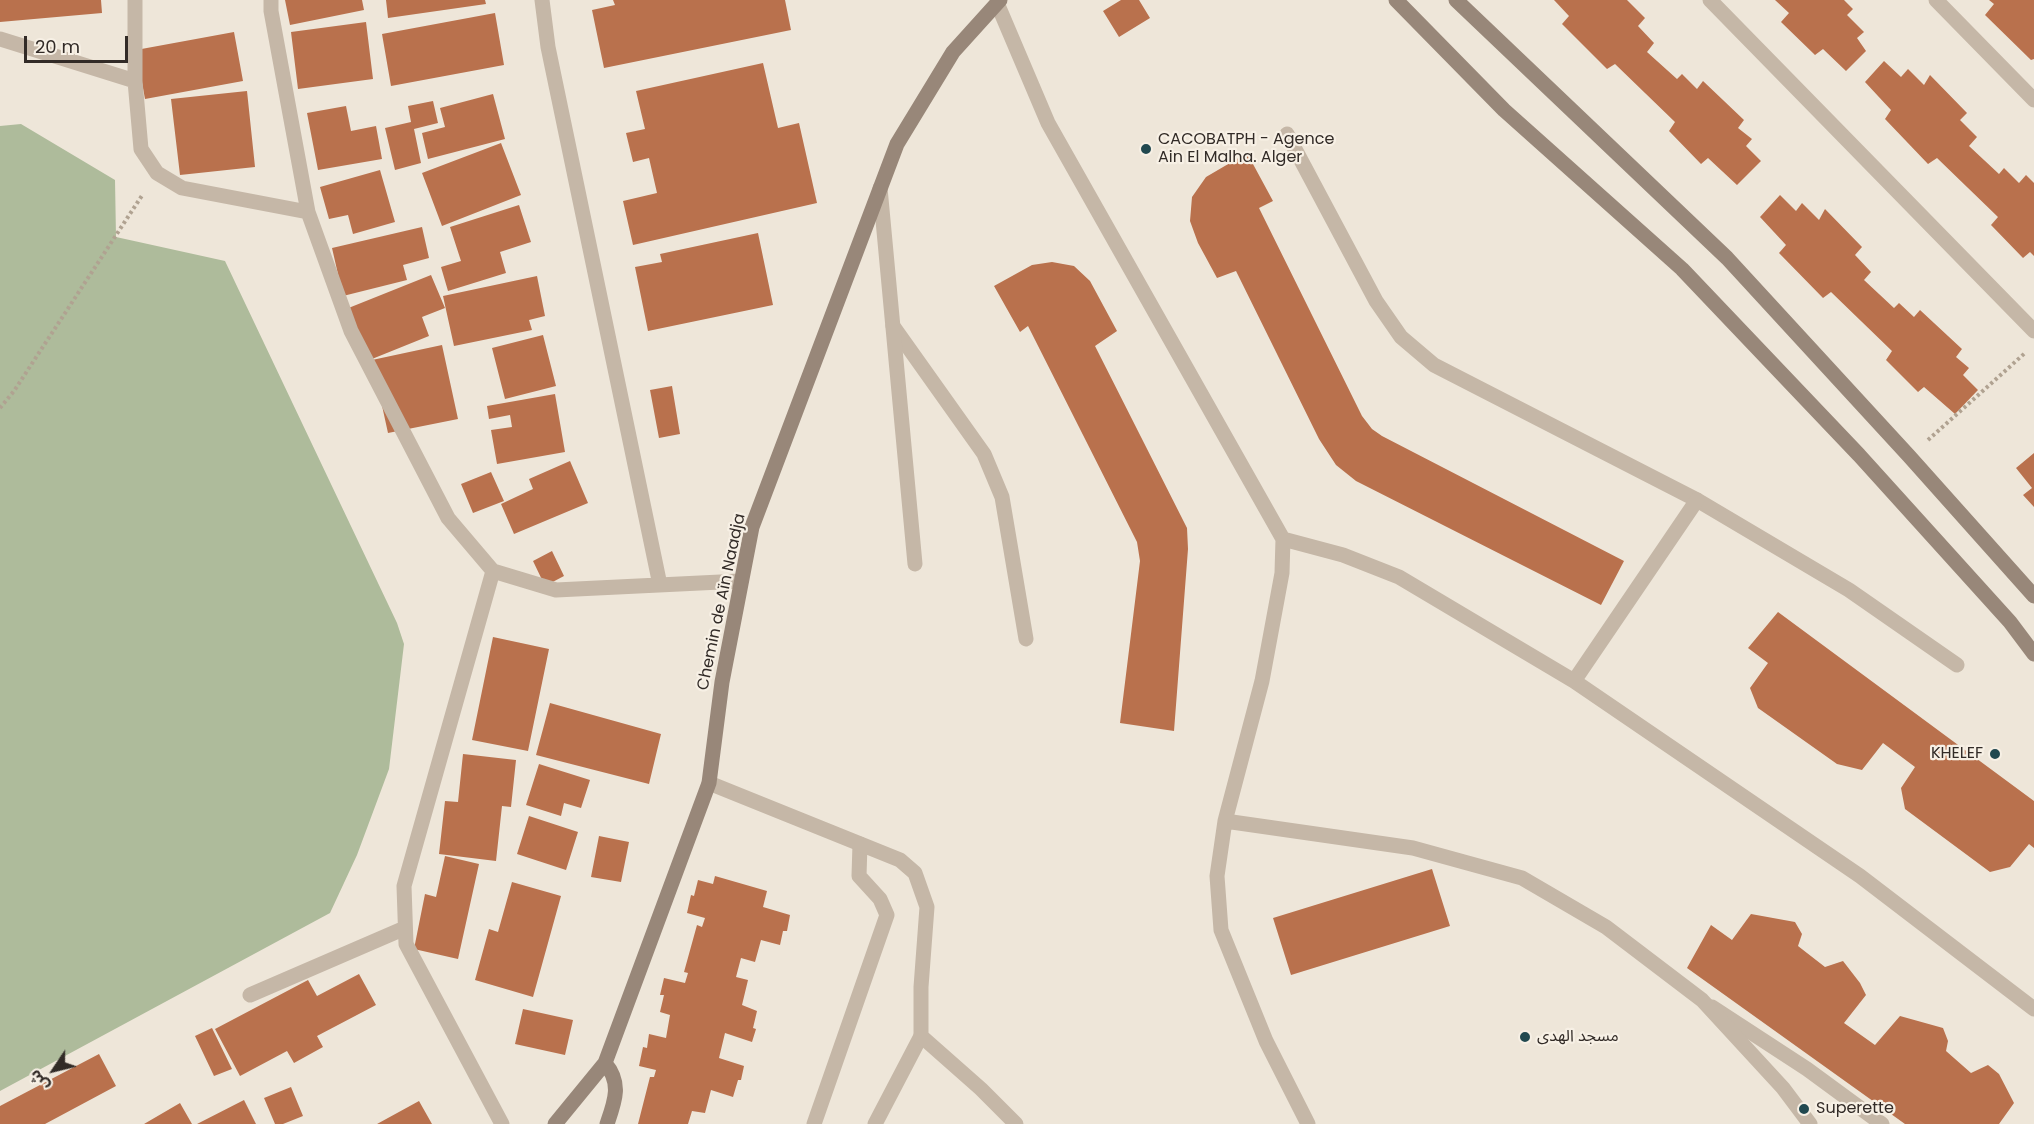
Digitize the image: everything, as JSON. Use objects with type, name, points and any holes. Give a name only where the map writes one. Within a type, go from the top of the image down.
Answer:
[{"type":"main road","points":[[1396,0],[1504,110],[1682,269],[1859,454],[2010,622],[2034,654]]},
{"type":"main road","points":[[1456,0],[1727,258],[2034,596]]},
{"type":"main road","name":"Chemin de Aïn Naadja","points":[[555,1124],[605,1063],[709,783],[722,682],[752,527],[897,144],[953,52],[998,1]]},
{"type":"main road","points":[[605,1063],[615,1079],[613,1105],[607,1124]]},
{"type":"street","points":[[135,0],[135,81],[141,149],[157,174],[182,188],[308,212]]},
{"type":"street","points":[[271,0],[271,11],[308,212],[351,331],[448,518],[493,571],[556,590],[741,581]]},
{"type":"street","points":[[542,0],[548,47],[660,585]]},
{"type":"street","points":[[1710,0],[2034,331]]},
{"type":"street","points":[[1936,0],[2034,100]]},
{"type":"street","points":[[998,1],[1048,123],[1283,539],[1282,573],[1262,681],[1225,821],[1217,876],[1221,930],[1266,1041],[1308,1124]]},
{"type":"street","points":[[0,39],[135,81]]},
{"type":"street","points":[[1287,134],[1376,301],[1401,337],[1434,364],[1697,500],[1849,590],[1957,665]]},
{"type":"street","points":[[880,188],[915,564]]},
{"type":"street","points":[[893,326],[984,454],[1002,497],[1026,639]]},
{"type":"street","points":[[1574,681],[1697,500]]},
{"type":"street","points":[[1283,539],[1343,555],[1400,577],[1574,681],[1860,876],[2034,1009]]},
{"type":"street","points":[[493,571],[404,886],[406,944],[502,1124]]},
{"type":"street","points":[[709,783],[900,860],[915,873],[927,907],[921,987],[921,1036],[875,1124]]},
{"type":"street","points":[[1225,821],[1413,848],[1522,878],[1606,927],[1702,1000],[1807,1069],[1882,1124]]},
{"type":"street","points":[[814,1124],[887,915],[880,899],[859,876],[860,844]]},
{"type":"street","points":[[250,995],[405,928]]},
{"type":"street","points":[[1702,1000],[1783,1088],[1810,1124]]},
{"type":"street","points":[[921,1036],[988,1095],[1016,1124]]},
{"type":"path","points":[[0,408],[14,391],[157,174]]},
{"type":"path","points":[[1942,427],[2023,355]]},
{"type":"green space","points":[[21,124],[115,180],[116,237],[225,261],[397,623],[404,644],[389,769],[357,855],[330,913],[0,1091],[0,126]]},
{"type":"building","points":[[0,0],[101,0],[102,13],[0,22]]},
{"type":"building","points":[[285,0],[362,0],[364,10],[290,25]]},
{"type":"building","points":[[386,0],[485,0],[486,4],[388,18]]},
{"type":"building","points":[[613,0],[785,0],[791,30],[604,68],[592,10],[615,5]]},
{"type":"building","points":[[1121,0],[1139,0],[1150,18],[1119,37],[1103,11]]},
{"type":"building","points":[[1554,0],[1627,0],[1645,18],[1638,26],[1654,43],[1647,52],[1677,79],[1682,74],[1697,89],[1703,81],[1744,120],[1738,128],[1752,139],[1746,146],[1761,161],[1737,185],[1708,158],[1701,164],[1669,131],[1675,122],[1615,64],[1607,69],[1562,24],[1569,16]]},
{"type":"building","points":[[1775,0],[1844,0],[1853,9],[1847,15],[1864,32],[1857,38],[1866,51],[1846,71],[1823,49],[1815,55],[1781,22],[1789,13]]},
{"type":"building","points":[[1989,0],[2034,0],[2034,59],[2031,60],[1985,15],[1994,4]]},
{"type":"building","points":[[495,13],[504,65],[391,86],[382,34]]},
{"type":"building","points":[[366,22],[373,79],[298,89],[291,32]]},
{"type":"building","points":[[234,32],[243,81],[145,99],[136,50]]},
{"type":"building","points":[[1884,61],[1901,77],[1908,69],[1924,85],[1930,75],[1967,113],[1960,120],[1977,137],[1969,146],[1999,174],[2004,168],[2019,183],[2026,175],[2034,183],[2034,256],[2030,252],[2023,258],[1991,225],[1998,217],[1937,158],[1928,164],[1885,119],[1891,110],[1865,82]]},
{"type":"building","points":[[763,63],[778,128],[799,123],[817,203],[633,245],[623,201],[657,193],[649,158],[633,162],[626,133],[645,129],[636,91]]},
{"type":"building","points":[[247,91],[255,167],[180,175],[171,99]]},
{"type":"building","points":[[493,94],[505,139],[428,159],[422,133],[445,127],[440,108]]},
{"type":"building","points":[[433,101],[438,123],[414,129],[421,163],[395,170],[385,128],[411,122],[408,106]]},
{"type":"building","points":[[346,106],[351,131],[376,126],[382,159],[318,170],[307,113]]},
{"type":"building","points":[[501,143],[521,195],[442,226],[422,173]]},
{"type":"building","points":[[1247,153],[1273,201],[1259,208],[1362,416],[1372,429],[1624,561],[1601,605],[1356,481],[1336,465],[1319,439],[1236,271],[1217,278],[1198,243],[1190,221],[1192,197],[1206,177]]},
{"type":"building","points":[[380,170],[395,222],[353,234],[348,215],[329,219],[320,187]]},
{"type":"building","points":[[1780,195],[1796,211],[1802,203],[1819,220],[1825,209],[1862,247],[1855,255],[1871,272],[1864,280],[1894,308],[1899,303],[1914,317],[1920,310],[1962,349],[1956,357],[1969,368],[1963,375],[1978,390],[1955,414],[1924,387],[1918,392],[1886,360],[1892,351],[1831,292],[1823,298],[1779,253],[1786,245],[1760,217]]},
{"type":"building","points":[[519,205],[531,242],[500,252],[506,273],[448,291],[441,267],[461,261],[450,227]]},
{"type":"building","points":[[422,227],[429,258],[403,265],[407,280],[343,296],[332,248]]},
{"type":"building","points":[[758,233],[773,305],[648,331],[635,267],[662,262],[660,254]]},
{"type":"building","points":[[1052,262],[1074,266],[1090,281],[1117,331],[1095,346],[1187,528],[1188,549],[1174,731],[1120,723],[1140,561],[1137,542],[1028,326],[1020,332],[994,286],[1032,265]]},
{"type":"building","points":[[431,275],[445,308],[422,317],[429,336],[367,361],[346,309]]},
{"type":"building","points":[[537,276],[545,316],[529,320],[532,330],[454,346],[443,296]]},
{"type":"building","points":[[543,335],[556,386],[505,399],[492,348]]},
{"type":"building","points":[[442,345],[458,419],[388,433],[372,360]]},
{"type":"building","points":[[672,386],[680,434],[659,438],[650,390]]},
{"type":"building","points":[[555,394],[565,452],[497,464],[491,430],[512,427],[510,415],[489,419],[487,406]]},
{"type":"building","points":[[2034,453],[2034,507],[2023,495],[2032,488],[2016,468]]},
{"type":"building","points":[[570,461],[588,503],[514,534],[501,504],[533,489],[529,479]]},
{"type":"building","points":[[491,472],[504,501],[473,513],[461,484]]},
{"type":"building","points":[[552,551],[564,576],[545,586],[533,561]]},
{"type":"building","points":[[1778,612],[2034,801],[2034,848],[2029,844],[2010,867],[1990,872],[1905,809],[1901,788],[1915,767],[1883,743],[1862,770],[1837,764],[1758,708],[1750,688],[1768,663],[1748,648]]},
{"type":"building","points":[[493,637],[549,649],[528,751],[472,740]]},
{"type":"building","points":[[550,703],[661,734],[649,784],[536,755]]},
{"type":"building","points":[[463,754],[516,760],[511,807],[502,806],[496,861],[439,854],[445,801],[458,802]]},
{"type":"building","points":[[539,764],[590,780],[581,808],[564,803],[561,816],[526,805]]},
{"type":"building","points":[[529,816],[578,832],[566,870],[517,854]]},
{"type":"building","points":[[599,836],[629,842],[621,882],[591,877]]},
{"type":"building","points":[[445,856],[479,864],[458,959],[414,949],[425,894],[436,897]]},
{"type":"building","points":[[1432,869],[1450,926],[1291,975],[1273,918]]},
{"type":"building","points":[[715,876],[767,891],[763,907],[790,915],[787,931],[783,931],[780,945],[761,940],[755,962],[741,958],[736,977],[748,980],[742,1005],[757,1011],[753,1028],[756,1029],[752,1042],[725,1033],[719,1058],[744,1066],[741,1080],[738,1080],[733,1097],[711,1090],[705,1113],[692,1111],[688,1124],[638,1124],[650,1077],[654,1077],[656,1070],[639,1066],[643,1047],[647,1048],[649,1034],[666,1038],[670,1015],[660,1012],[664,995],[660,995],[664,978],[685,983],[688,973],[684,972],[697,925],[702,927],[705,918],[687,913],[691,895],[694,896],[698,880],[713,884]]},
{"type":"building","points":[[512,882],[561,896],[533,997],[475,980],[489,929],[498,932]]},
{"type":"building","points":[[1751,914],[1795,922],[1802,934],[1798,946],[1825,967],[1843,961],[1866,995],[1844,1023],[1875,1045],[1900,1016],[1943,1028],[1948,1041],[1946,1051],[1971,1073],[1988,1065],[1999,1074],[2014,1103],[1999,1124],[1905,1124],[1687,968],[1711,925],[1732,940]]},
{"type":"building","points":[[359,974],[376,1005],[317,1036],[323,1047],[294,1063],[287,1051],[240,1076],[215,1029],[308,980],[317,996]]},
{"type":"building","points":[[523,1009],[573,1020],[565,1055],[515,1044]]},
{"type":"building","points":[[212,1028],[232,1069],[214,1076],[195,1036]]},
{"type":"building","points":[[99,1054],[116,1086],[45,1124],[0,1124],[0,1106]]},
{"type":"building","points":[[291,1087],[303,1116],[283,1124],[275,1124],[264,1098]]},
{"type":"building","points":[[244,1100],[256,1124],[197,1124]]},
{"type":"building","points":[[419,1101],[432,1124],[377,1124]]},
{"type":"building","points":[[180,1103],[192,1124],[144,1124]]},
{"type":"place","name":"CACOBATPH - Agence Ain El Malha. Alger","points":[[1146,149]]},
{"type":"place","name":"KHELEF","points":[[1995,754]]},
{"type":"place","name":"مسجد الهدى","points":[[1525,1037]]},
{"type":"place","name":"Superette","points":[[1804,1109]]}]
